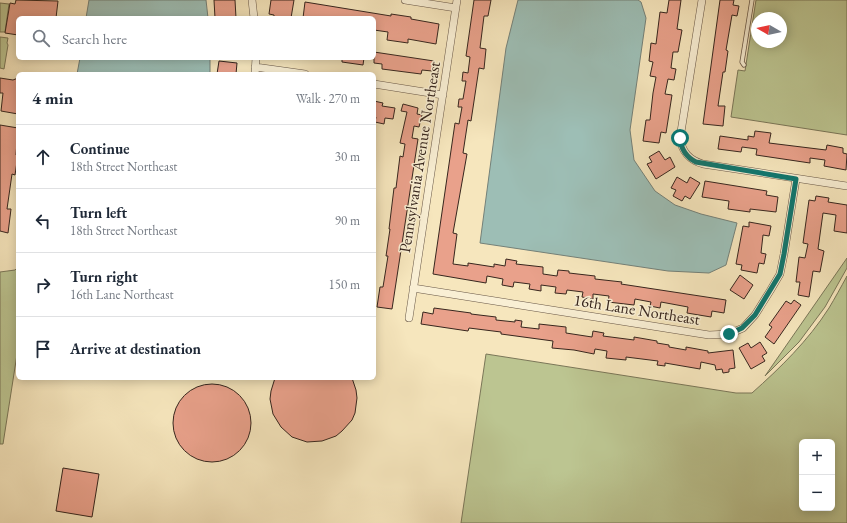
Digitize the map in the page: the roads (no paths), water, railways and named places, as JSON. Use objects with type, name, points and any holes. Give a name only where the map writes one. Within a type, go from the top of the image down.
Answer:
[{"type":"street","points":[[252,0],[254,16]]},
{"type":"street","points":[[405,0],[456,8]]},
{"type":"street","name":"Pennsylvania Avenue Northeast","points":[[409,318],[457,0]]},
{"type":"street","points":[[702,0],[680,138],[681,145],[686,154],[690,159],[696,162],[847,186]]},
{"type":"street","points":[[256,60],[255,70],[280,72]]},
{"type":"street","points":[[376,84],[443,94]]},
{"type":"street","name":"16th Lane Northeast","points":[[414,288],[709,335],[729,334],[742,328],[755,315],[780,274],[796,179]]},
{"type":"lane","points":[[744,65],[742,62],[752,0]]},
{"type":"water","points":[[89,0],[206,0],[208,16],[86,16]]},
{"type":"water","points":[[518,0],[638,0],[641,2],[646,18],[630,130],[634,160],[655,191],[675,205],[701,214],[737,223],[726,265],[709,273],[668,271],[480,243],[506,48]]},
{"type":"water","points":[[80,60],[210,60],[210,72],[77,72]]}]
